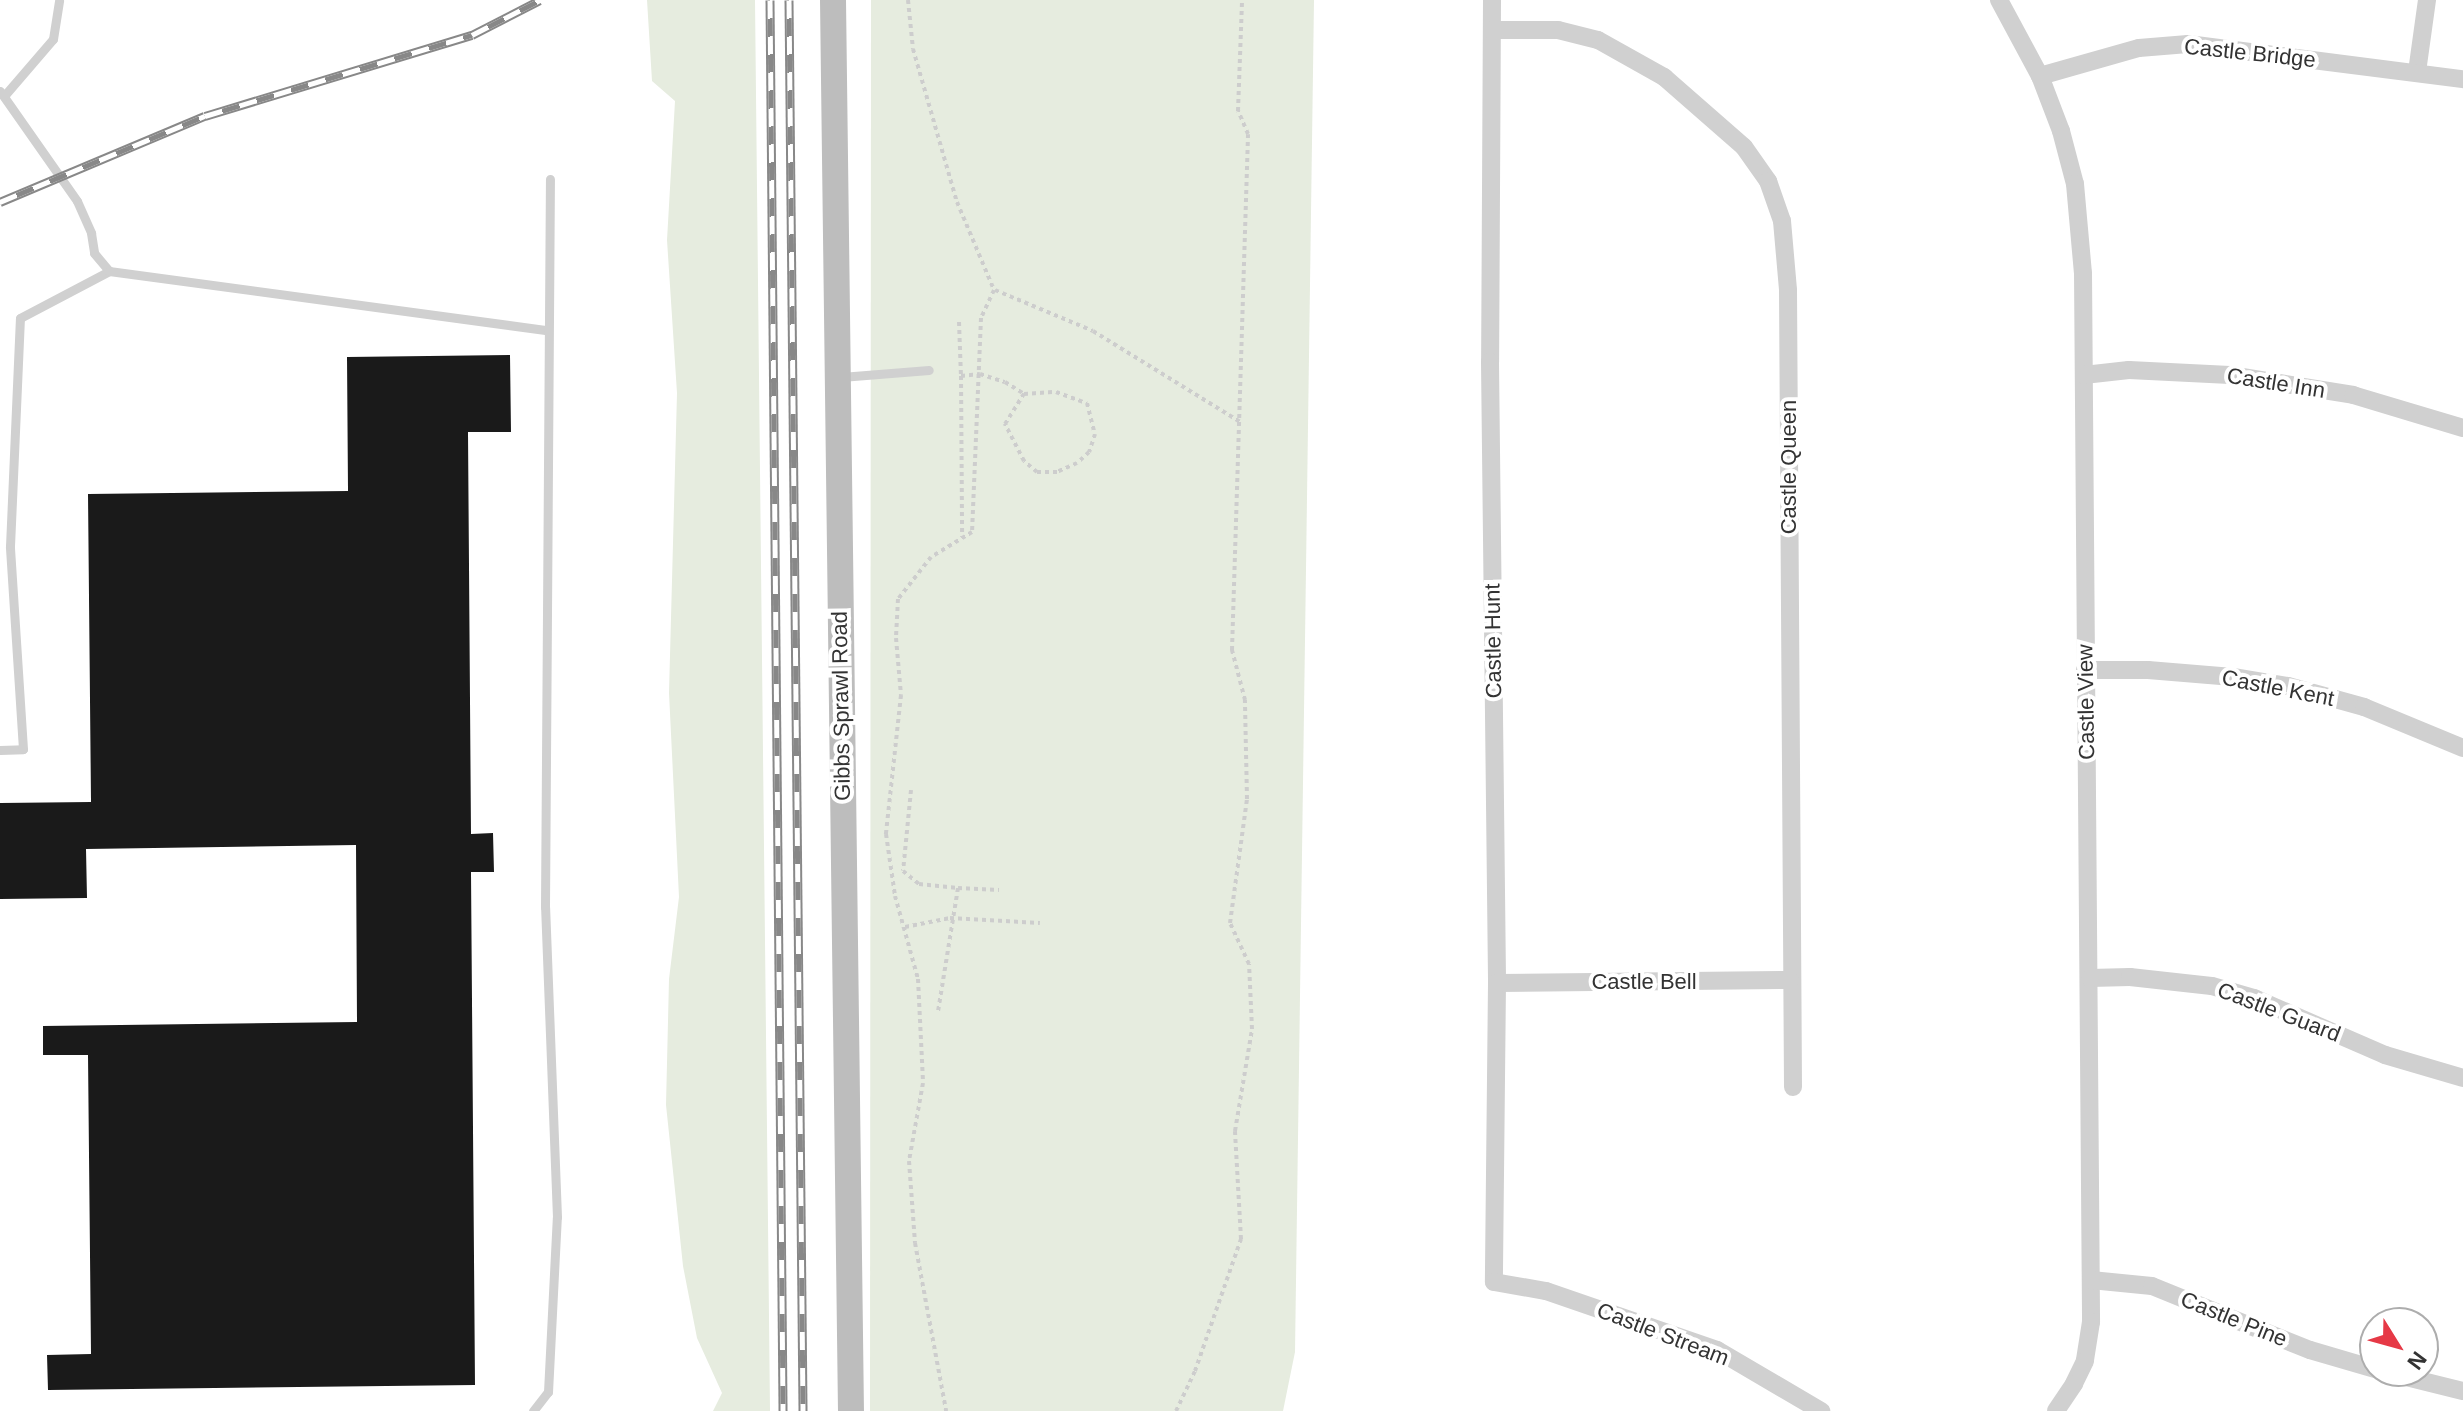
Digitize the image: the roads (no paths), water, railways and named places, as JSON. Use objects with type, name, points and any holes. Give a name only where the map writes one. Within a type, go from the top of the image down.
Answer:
[{"type":"main road","name":"Gibbs Sprawl Road","points":[[833,0],[851,1411]]},
{"type":"street","name":"Castle Hunt","points":[[1492,0],[1490,371],[1497,983],[1494,1282]]},
{"type":"street","name":"Castle View","points":[[1999,0],[2040,76],[2061,131],[2075,184],[2082,251],[2091,1322],[2085,1361],[2056,1411]]},
{"type":"street","points":[[2417,72],[2427,0]]},
{"type":"street","name":"Castle Queen","points":[[1492,30],[1558,30],[1598,40],[1664,77],[1744,147],[1768,181],[1782,221],[1788,290],[1793,1087]]},
{"type":"street","name":"Castle Bridge","points":[[2040,76],[2139,48],[2188,44],[2463,79]]},
{"type":"street","name":"Castle Inn","points":[[2084,375],[2129,370],[2230,375],[2353,395],[2463,428]]},
{"type":"street","name":"Castle Kent","points":[[2085,670],[2148,670],[2233,677],[2288,686],[2364,707],[2463,748]]},
{"type":"street","name":"Castle Guard","points":[[2090,978],[2130,977],[2212,986],[2254,998],[2385,1055],[2463,1078]]},
{"type":"street","name":"Castle Bell","points":[[1497,983],[1790,980]]},
{"type":"street","name":"Castle Pine","points":[[2091,1280],[2152,1286],[2310,1350],[2359,1364]]},
{"type":"street","name":"Castle Stream","points":[[1494,1282],[1546,1291],[1717,1350],[1821,1411]]},
{"type":"street","points":[[2439,1385],[2463,1391]]},
{"type":"lane","points":[[59,0],[53,39],[2,94],[77,201],[91,233],[94,253],[109,271]]},
{"type":"lane","points":[[533,1411],[548,1392],[557,1217],[545,907],[550,179]]},
{"type":"lane","points":[[0,750],[23,749],[10,546],[20,318],[109,271],[547,330]]},
{"type":"lane","points":[[836,378],[929,370]]},
{"type":"railway","points":[[0,202],[205,116],[472,35],[540,0]]},
{"type":"railway","points":[[770,0],[783,1411]]},
{"type":"railway","points":[[789,0],[803,1411]]}]
